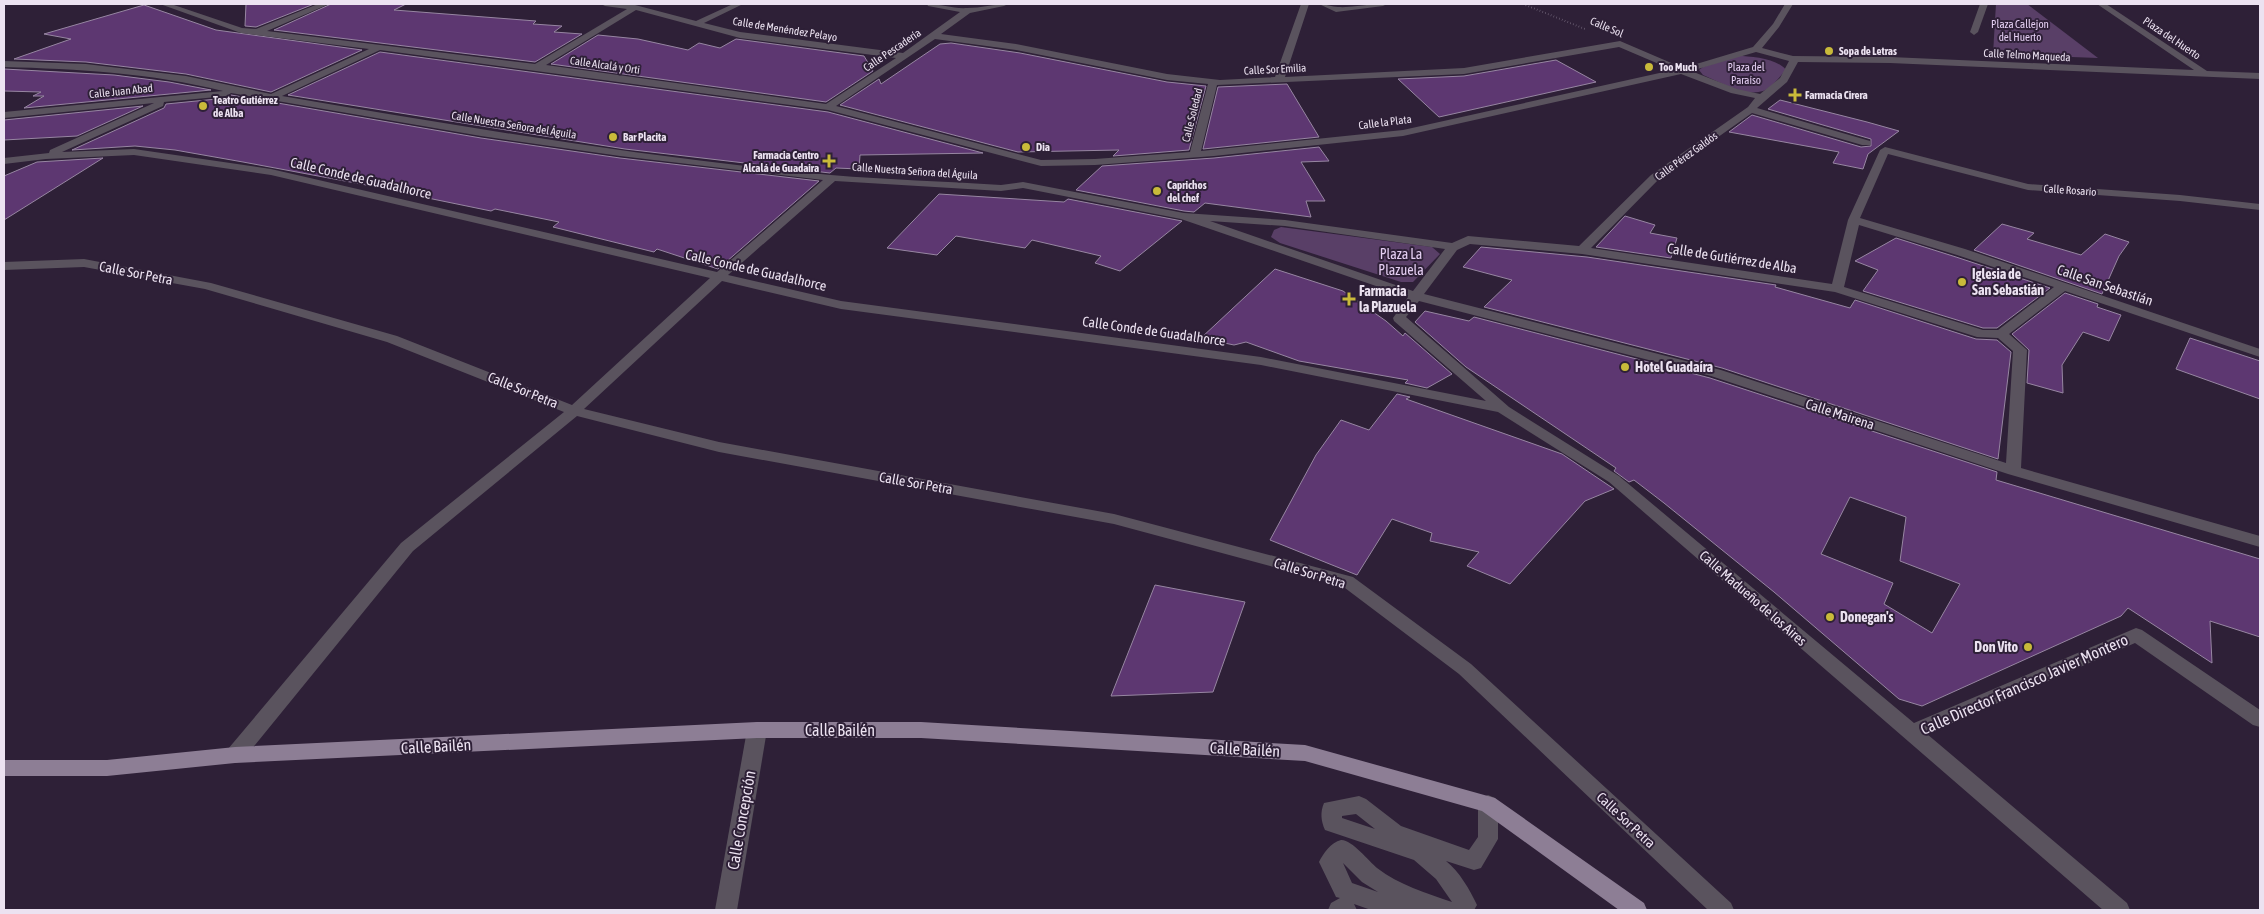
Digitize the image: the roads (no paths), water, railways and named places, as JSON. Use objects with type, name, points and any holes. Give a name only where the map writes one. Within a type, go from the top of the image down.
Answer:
[{"type":"main road","name":"Calle Bailén","points":[[4,768],[106,768],[235,755],[757,730],[921,730],[1305,753],[1488,804],[1636,910]]},
{"type":"street","name":"Calle Alcalá y Orti","points":[[167,4],[241,30],[537,67],[828,107],[1033,174]]},
{"type":"street","points":[[257,32],[325,4]]},
{"type":"street","name":"Calle de Menéndez Pelayo","points":[[605,4],[636,7],[740,35],[788,43],[904,56]]},
{"type":"street","points":[[695,24],[739,4]]},
{"type":"street","points":[[931,4],[967,10],[1004,4]]},
{"type":"street","points":[[1278,80],[1305,4]]},
{"type":"street","points":[[1323,4],[1336,10],[1383,4]]},
{"type":"street","points":[[1682,71],[1756,48],[1776,25],[1789,4]]},
{"type":"street","points":[[1974,32],[1984,4]]},
{"type":"street","name":"Plaza del Huerto","points":[[2101,4],[2206,74]]},
{"type":"street","points":[[537,67],[636,7]]},
{"type":"street","name":"Calle Pescadería","points":[[828,107],[933,36],[967,10]]},
{"type":"street","name":"Calle Sor Emilia","points":[[933,36],[1016,47],[1167,77],[1213,82],[1464,71],[1620,44]]},
{"type":"street","name":"Calle Sol","points":[[1620,44],[1682,71]]},
{"type":"street","points":[[273,97],[378,48]]},
{"type":"street","points":[[1682,71],[1734,91],[1762,97],[1784,80],[1794,60],[1756,48]]},
{"type":"street","name":"Calle Telmo Maqueda","points":[[1794,60],[1890,60],[2260,76]]},
{"type":"street","name":"Calle Telmo Maqueda","points":[[1794,60],[2260,82]]},
{"type":"street","name":"Calle Nuestra Señora del Águila","points":[[4,64],[86,67],[186,79],[241,92],[490,135],[620,153],[832,178],[1001,188],[1033,174]]},
{"type":"street","name":"Calle la Plata","points":[[1033,174],[1085,162],[1195,154],[1403,133],[1682,71]]},
{"type":"street","name":"Calle Soledad","points":[[1195,154],[1213,82]]},
{"type":"street","name":"Calle Juan Abad","points":[[4,115],[241,92]]},
{"type":"street","name":"Calle Pérez Galdós","points":[[1582,250],[1655,177],[1752,109],[1762,97]]},
{"type":"street","points":[[46,156],[172,98]]},
{"type":"street","points":[[1752,109],[1866,143]]},
{"type":"street","name":"Calle Rosario","points":[[1854,220],[1885,150],[2028,187],[2180,198],[2260,207]]},
{"type":"street","name":"Calle Conde de Guadalhorce","points":[[4,161],[46,156],[134,152],[271,172],[841,305],[1261,361],[1504,410]]},
{"type":"street","points":[[1033,174],[1070,194],[1184,216],[1285,223],[1454,246],[1416,296],[1184,216]]},
{"type":"street","points":[[235,755],[407,547],[574,411],[719,277],[832,178]]},
{"type":"street","points":[[1837,289],[1854,220]]},
{"type":"street","name":"Calle San Sebastián","points":[[1854,220],[1961,252],[2260,353]]},
{"type":"street","name":"Calle de Gutiérrez de Alba","points":[[1454,246],[1468,240],[1582,250],[1837,289],[1982,334],[2001,334]]},
{"type":"street","name":"Calle Sor Petra","points":[[4,266],[84,263],[207,286],[392,339],[574,411],[719,447],[1114,519],[1346,581],[1465,669],[1723,910]]},
{"type":"street","points":[[2013,471],[2020,350],[2001,334],[2062,287]]},
{"type":"street","name":"Calle Madueño de los Aires","points":[[1416,296],[1399,318],[1504,410],[1614,480],[2119,910]]},
{"type":"street","name":"Calle Mairena","points":[[1416,296],[1716,373],[2013,471],[2260,542]]},
{"type":"street","name":"Calle Director Francisco Javier Montero","points":[[1911,733],[2136,635],[2260,720]]},
{"type":"street","name":"Calle Concepción","points":[[726,910],[757,730]]},
{"type":"street","points":[[1461,910],[1466,905],[1444,872],[1421,853],[1332,824],[1331,809],[1359,805],[1394,832],[1474,861],[1488,839],[1488,804]]},
{"type":"street","points":[[1409,910],[1344,890],[1330,862],[1342,849],[1370,875],[1391,889],[1446,910]]},
{"type":"street","points":[[1339,910],[1341,908],[1346,910]]},
{"type":"place","name":"Sopa de Letras","points":[[1829,51]]},
{"type":"place","name":"Too Much","points":[[1649,67]]},
{"type":"place","name":"Farmacia Cirera","points":[[1795,95]]},
{"type":"place","name":"Teatro Gutiérrez de Alba","points":[[203,106]]},
{"type":"place","name":"Bar Placita","points":[[613,137]]},
{"type":"place","name":"Dia","points":[[1026,147]]},
{"type":"place","name":"Farmacia Centro Alcalá de Guadaira","points":[[829,161]]},
{"type":"place","name":"Caprichos del chef","points":[[1157,191]]},
{"type":"place","name":"Iglesia de San Sebastián","points":[[1962,282]]},
{"type":"place","name":"Farmacia la Plazuela","points":[[1349,299]]},
{"type":"place","name":"Hotel Guadaíra","points":[[1625,367]]},
{"type":"place","name":"Donegan's","points":[[1830,617]]},
{"type":"place","name":"Don Vito","points":[[2028,647]]},
{"type":"park label","name":"Plaza Callejon del Huerto","points":[[2020,30]]},
{"type":"park label","name":"Plaza del Paraíso","points":[[1746,73]]},
{"type":"park label","name":"Plaza La Plazuela","points":[[1401,262]]}]
